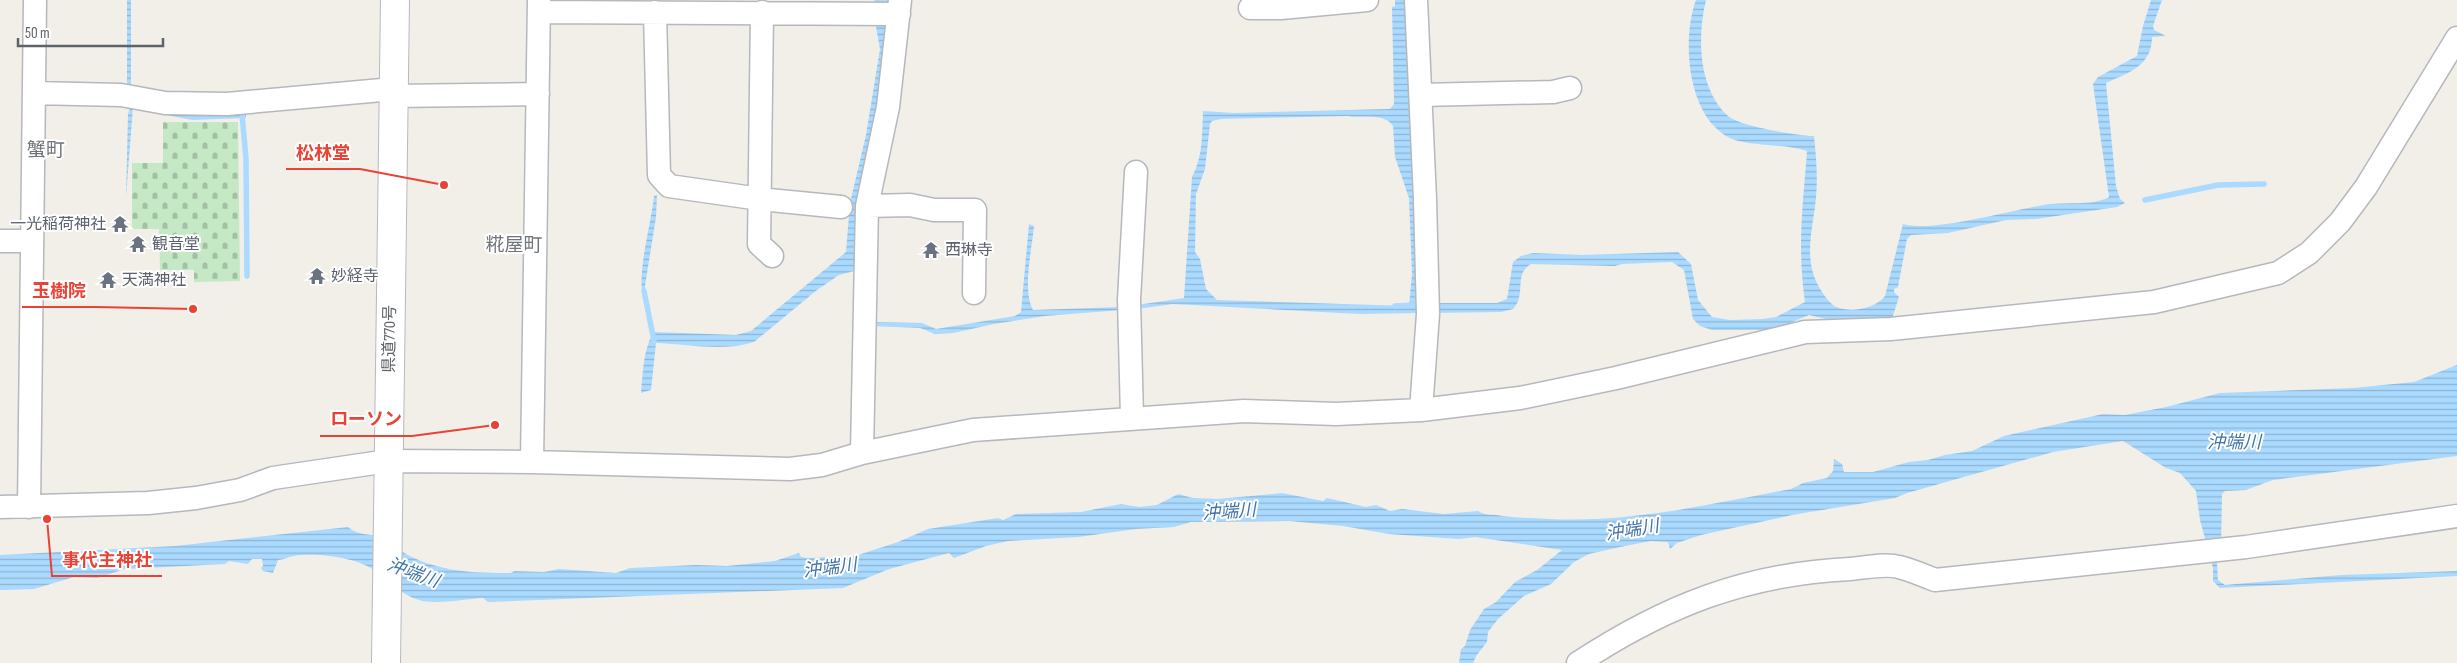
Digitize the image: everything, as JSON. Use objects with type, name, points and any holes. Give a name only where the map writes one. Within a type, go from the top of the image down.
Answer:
[{"type":"main road","name":"県道770号","points":[[387,650],[395,0]]},
{"type":"street","points":[[29,507],[35,0]]},
{"type":"street","points":[[1250,8],[1281,8],[1367,0]]},
{"type":"street","points":[[1416,0],[1428,306],[1421,410]]},
{"type":"street","points":[[532,462],[539,6],[655,12],[762,12],[870,6],[898,9],[888,107],[867,206],[862,453]]},
{"type":"street","points":[[655,12],[659,175],[669,186],[760,199],[842,207]]},
{"type":"street","points":[[762,12],[759,244],[772,256]]},
{"type":"street","points":[[0,507],[148,503],[196,498],[240,490],[273,478],[388,462],[532,462],[790,469],[822,465],[862,453],[973,430],[1132,417],[1244,411],[1336,414],[1421,410],[1520,398],[1616,378],[1806,332],[1891,329],[2154,302],[2278,273],[2309,253],[2345,215],[2366,187],[2457,38]]},
{"type":"street","points":[[1421,95],[1553,92],[1570,88]]},
{"type":"street","points":[[34,93],[127,96],[165,103],[227,104],[393,92],[538,94]]},
{"type":"street","points":[[1132,417],[1129,307],[1136,172]]},
{"type":"street","points":[[867,206],[910,205],[934,210],[975,210],[974,293]]},
{"type":"street","points":[[0,241],[32,242]]},
{"type":"street","points":[[1578,663],[1621,634],[1694,600],[1750,581],[1827,570],[1898,566],[1935,580],[2246,547],[2457,516]]},
{"type":"green space","points":[[163,122],[238,122],[240,281],[194,282],[194,270],[160,270],[159,229],[132,229],[132,163],[163,163]]},
{"type":"water","points":[[127,0],[131,0],[131,88],[127,88]]},
{"type":"water","points":[[874,0],[890,0],[858,270],[839,275],[817,290],[754,342],[730,347],[656,343],[651,390],[641,393],[646,353],[654,332],[736,335],[751,331],[846,252],[850,203],[866,135],[880,49],[876,27],[878,6]]},
{"type":"water","points":[[1395,0],[1405,0],[1422,313],[1359,314],[1173,304],[1137,309],[1137,305],[1184,298],[1192,177],[1200,153],[1203,111],[1234,113],[1390,109],[1394,104],[1392,7],[1395,6]],"holes":[[[1378,117],[1393,126],[1395,157],[1409,198],[1412,274],[1409,306],[1217,300],[1206,289],[1200,259],[1195,252],[1196,194],[1205,169],[1210,124],[1212,121],[1221,119]]]},
{"type":"water","points":[[1696,0],[1706,0],[1701,30],[1702,61],[1705,77],[1718,104],[1728,116],[1734,120],[1756,127],[1814,136],[1817,181],[1810,246],[1811,266],[1820,288],[1836,307],[1849,310],[1862,309],[1875,304],[1885,296],[1903,224],[1933,226],[2044,205],[2086,203],[2109,197],[2093,84],[2098,77],[2137,56],[2151,0],[2162,0],[2153,26],[2154,30],[2166,36],[2152,37],[2151,47],[2143,62],[2130,72],[2106,83],[2116,186],[2120,199],[2125,203],[2117,207],[2036,219],[2006,220],[1948,233],[1911,235],[1907,239],[1898,287],[1894,289],[1894,292],[1899,297],[1891,322],[1847,324],[1809,315],[1773,330],[1712,330],[1700,326],[1693,319],[1684,270],[1672,262],[1622,264],[1615,266],[1531,264],[1523,273],[1519,297],[1513,309],[1501,312],[1432,313],[1433,303],[1497,303],[1507,299],[1513,262],[1521,256],[1533,253],[1582,255],[1678,252],[1691,264],[1698,300],[1712,317],[1730,320],[1776,317],[1805,302],[1801,244],[1807,151],[1735,140],[1719,131],[1707,117],[1698,99],[1692,79],[1689,57],[1691,17]]},
{"type":"water","points":[[131,105],[133,107],[126,197],[128,114]]},
{"type":"water","points":[[168,110],[246,111],[246,118],[192,120],[167,115]]},
{"type":"water","points":[[657,195],[656,217],[645,286],[646,298],[643,298],[643,261],[654,196]]},
{"type":"water","points":[[1029,224],[1034,226],[1028,281],[1028,292],[1033,310],[1121,307],[1122,310],[1045,316],[953,333],[935,334],[920,328],[872,326],[872,322],[922,323],[936,329],[1015,316],[1021,312]]},
{"type":"water","name":"沖端川","points":[[2457,365],[2457,456],[2273,480],[2246,490],[2225,491],[2222,494],[2221,547],[2217,563],[2218,580],[2225,585],[2341,575],[2457,571],[2457,576],[2220,588],[2213,581],[2213,568],[2200,520],[2196,491],[2180,473],[2166,468],[2123,441],[2053,452],[1895,498],[1792,515],[1701,535],[1677,543],[1670,549],[1668,542],[1651,541],[1589,554],[1574,562],[1551,584],[1524,596],[1498,619],[1488,632],[1487,642],[1473,663],[1459,663],[1461,649],[1465,646],[1470,630],[1484,609],[1496,602],[1515,582],[1537,570],[1562,550],[1475,537],[1459,539],[1389,534],[1343,526],[1289,521],[1191,522],[1174,527],[1136,529],[1078,537],[1008,541],[986,546],[954,558],[949,553],[889,569],[843,588],[488,602],[483,598],[433,602],[419,600],[406,595],[374,570],[357,562],[324,555],[302,555],[278,560],[273,573],[263,571],[261,568],[263,566],[262,559],[252,559],[248,564],[229,561],[225,564],[125,569],[97,578],[74,577],[34,589],[0,590],[0,555],[175,546],[348,527],[360,533],[384,538],[406,554],[431,565],[444,568],[483,573],[544,572],[559,569],[616,573],[630,568],[696,565],[727,566],[775,561],[799,553],[801,557],[808,558],[855,556],[898,542],[928,529],[998,518],[1003,520],[1016,514],[1081,512],[1121,504],[1139,507],[1157,505],[1178,494],[1193,498],[1218,499],[1282,493],[1323,501],[1327,498],[1366,507],[1376,505],[1390,511],[1402,509],[1444,514],[1478,511],[1490,515],[1549,519],[1610,518],[1671,511],[1791,489],[1803,483],[1827,478],[1833,471],[1834,459],[1842,464],[1844,472],[1873,472],[1909,462],[1972,451],[2004,436],[2103,414],[2125,415],[2220,393],[2353,388],[2414,382]]},
{"type":"waterway","points":[[242,114],[246,159],[247,276]]},
{"type":"waterway","points":[[2145,200],[2218,185],[2264,184]]},
{"type":"waterway","points":[[644,291],[654,341]]},
{"type":"waterway","points":[[1395,306],[1416,305]]},
{"type":"place","name":"松林堂","points":[[444,185]]},
{"type":"place","name":"一光稲荷神社","points":[[120,224]]},
{"type":"place","name":"観音堂","points":[[138,244]]},
{"type":"place","name":"西琳寺","points":[[931,250]]},
{"type":"place","name":"妙経寺","points":[[317,276]]},
{"type":"place","name":"天満神社","points":[[108,280]]},
{"type":"place","name":"玉樹院","points":[[193,309]]},
{"type":"place","name":"ローソン","points":[[495,425]]},
{"type":"place","name":"事代主神社","points":[[47,519]]},
{"type":"district","name":"蟹町","points":[[46,150]]},
{"type":"district","name":"糀屋町","points":[[514,245]]}]
